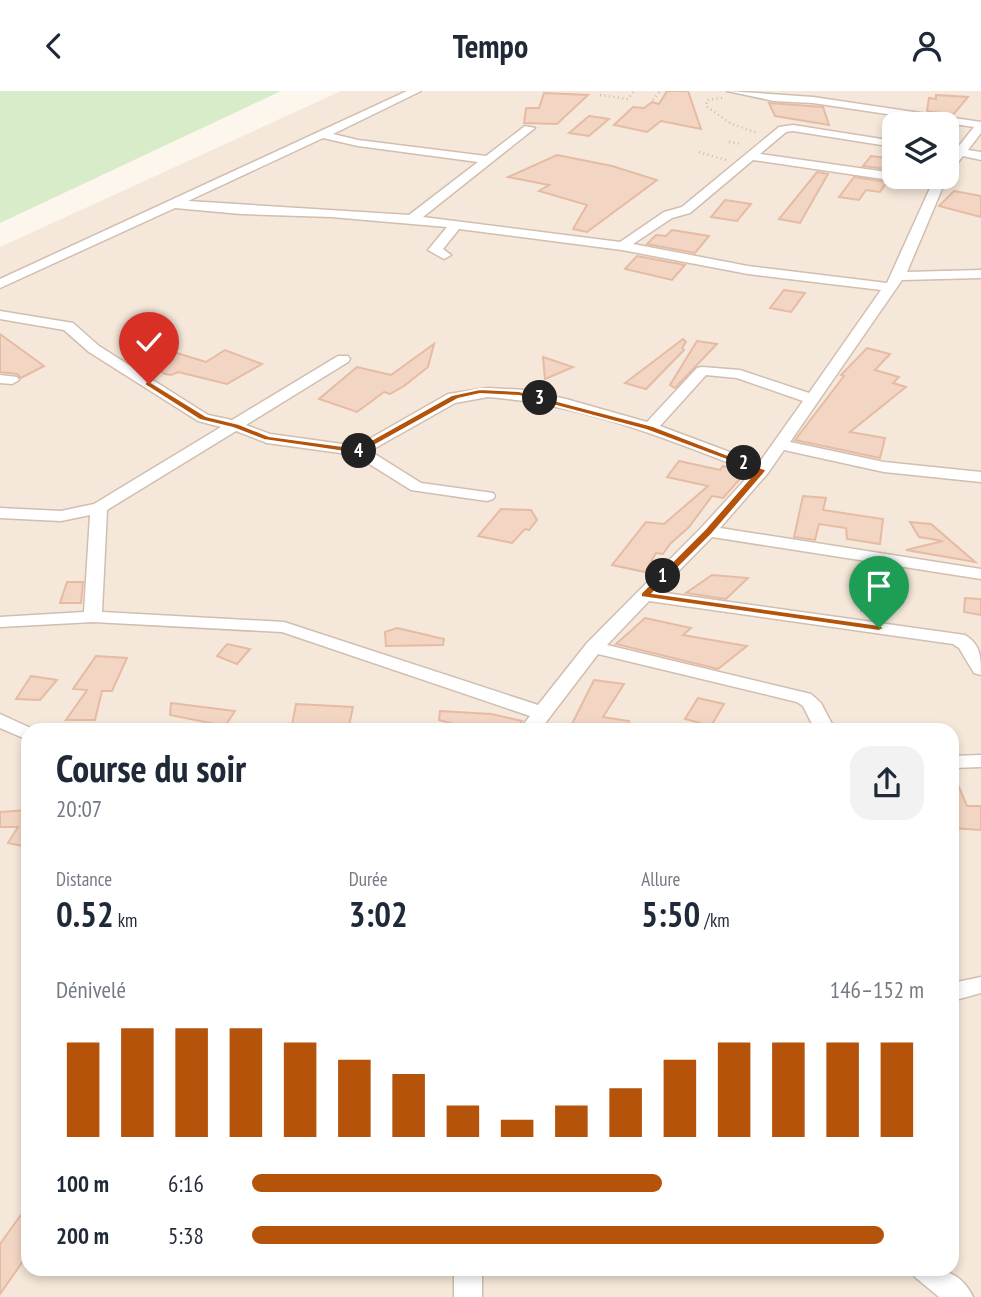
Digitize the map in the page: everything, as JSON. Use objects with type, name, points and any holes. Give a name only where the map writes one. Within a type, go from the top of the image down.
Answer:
[{"type":"street","points":[[0,284],[416,91]]},
{"type":"street","points":[[732,91],[981,125]]},
{"type":"street","points":[[959,148],[981,125]]},
{"type":"street","points":[[412,219],[529,128]]},
{"type":"street","points":[[622,246],[668,215],[686,210],[783,129],[793,128],[882,142]]},
{"type":"street","points":[[320,134],[358,142],[489,160]]},
{"type":"street","points":[[959,154],[981,156]]},
{"type":"street","points":[[747,161],[882,176]]},
{"type":"street","points":[[534,723],[594,646],[708,531],[762,470],[894,282],[935,189]]},
{"type":"street","points":[[175,204],[412,219],[622,246],[748,270],[894,282],[981,274]]},
{"type":"street","points":[[444,255],[435,250],[456,225]]},
{"type":"street","points":[[0,315],[68,326],[94,349],[203,418],[236,426],[267,438],[359,451],[417,487],[487,496]]},
{"type":"street","points":[[0,513],[61,516],[99,508],[342,359]]},
{"type":"street","points":[[650,428],[702,371],[707,369],[723,370],[812,399]]},
{"type":"street","points":[[359,451],[455,397],[480,391],[550,400],[650,428],[762,470]]},
{"type":"street","points":[[779,444],[884,467],[981,477]]},
{"type":"street","points":[[93,617],[99,508]]},
{"type":"street","points":[[708,531],[981,574]]},
{"type":"street","points":[[645,595],[958,639],[966,644],[981,669]]},
{"type":"street","points":[[0,622],[93,617],[284,627],[541,713]]},
{"type":"street","points":[[594,646],[804,698],[811,703],[821,723]]},
{"type":"street","points":[[0,720],[21,730]]},
{"type":"street","points":[[959,762],[981,761]]},
{"type":"street","points":[[959,990],[981,985]]},
{"type":"street","points":[[468,1276],[468,1297]]},
{"type":"street","points":[[934,1276],[959,1297]]},
{"type":"path","points":[[600,95],[628,99],[634,91]]},
{"type":"path","points":[[653,100],[660,91]]},
{"type":"path","points":[[755,96],[707,100],[706,106],[730,123],[773,138]]},
{"type":"path","points":[[699,152],[747,161]]},
{"type":"shaded area","points":[[341,91],[981,91],[981,1297],[0,1297],[0,247]]},
{"type":"green space","points":[[0,91],[281,91],[0,223]]},
{"type":"building","points":[[667,91],[688,91],[701,129],[661,121],[647,132],[614,125],[633,107],[644,108],[652,102],[659,104]]},
{"type":"building","points":[[544,93],[588,95],[557,124],[524,123],[526,108],[539,108]]},
{"type":"building","points":[[936,95],[968,97],[956,112],[927,111],[929,98],[936,99]]},
{"type":"building","points":[[769,103],[823,107],[829,125],[775,116]]},
{"type":"building","points":[[589,116],[609,119],[589,136],[569,133]]},
{"type":"building","points":[[557,155],[612,166],[657,180],[587,232],[573,229],[587,205],[539,191],[549,185],[508,177]]},
{"type":"building","points":[[871,156],[882,158],[882,168],[863,166]]},
{"type":"building","points":[[817,172],[828,174],[800,223],[779,219]]},
{"type":"building","points":[[854,177],[882,181],[880,192],[866,190],[859,200],[839,197]]},
{"type":"building","points":[[954,191],[981,196],[981,217],[939,206]]},
{"type":"building","points":[[725,200],[751,204],[737,221],[711,217]]},
{"type":"building","points":[[672,230],[709,236],[695,253],[647,244],[656,235],[666,236]]},
{"type":"building","points":[[637,256],[685,265],[672,280],[625,269]]},
{"type":"building","points":[[784,290],[805,293],[791,312],[770,308]]},
{"type":"building","points":[[0,334],[44,366],[21,378],[17,374],[0,372]]},
{"type":"building","points":[[683,339],[686,342],[682,348],[684,350],[646,389],[625,383]]},
{"type":"building","points":[[697,341],[717,344],[675,388],[670,385]]},
{"type":"building","points":[[434,344],[428,367],[404,386],[390,394],[384,392],[357,412],[319,399],[357,367],[391,375]]},
{"type":"building","points":[[867,348],[890,354],[875,370],[899,377],[893,383],[906,387],[850,432],[885,438],[880,458],[795,440],[844,376],[841,375]]},
{"type":"building","points":[[167,350],[206,362],[225,350],[262,364],[227,384],[178,372],[165,374],[145,362]]},
{"type":"building","points":[[543,357],[573,367],[545,379]]},
{"type":"building","points":[[679,461],[720,470],[723,466],[746,472],[723,498],[712,496],[689,527],[663,554],[656,553],[645,572],[612,565],[646,522],[664,524],[708,486],[667,477]]},
{"type":"building","points":[[803,496],[826,498],[823,510],[883,519],[880,544],[847,539],[846,528],[819,524],[815,540],[794,537]]},
{"type":"building","points":[[501,509],[531,510],[537,520],[512,543],[478,536]]},
{"type":"building","points":[[910,522],[931,524],[975,562],[906,550],[943,541],[919,537]]},
{"type":"building","points":[[712,575],[748,578],[726,599],[686,593]]},
{"type":"building","points":[[67,582],[83,582],[81,603],[60,603]]},
{"type":"building","points":[[872,589],[891,595],[885,616],[861,611],[862,592]]},
{"type":"building","points":[[965,598],[981,599],[981,615],[964,612]]},
{"type":"building","points":[[645,618],[691,628],[683,635],[747,646],[718,669],[616,644]]},
{"type":"building","points":[[397,628],[444,639],[443,645],[386,646],[385,632]]},
{"type":"building","points":[[227,644],[250,649],[237,664],[217,656]]},
{"type":"building","points":[[96,656],[127,658],[112,691],[102,691],[95,720],[66,720],[87,690],[73,689]]},
{"type":"building","points":[[31,676],[57,680],[40,700],[16,699]]},
{"type":"building","points":[[594,680],[624,684],[603,717],[629,723],[572,723]]},
{"type":"building","points":[[698,698],[724,704],[713,723],[685,719]]},
{"type":"building","points":[[171,703],[235,711],[227,723],[210,723],[170,715]]},
{"type":"building","points":[[296,704],[353,707],[350,723],[292,723]]},
{"type":"building","points":[[440,711],[491,714],[522,721],[450,723],[439,720]]},
{"type":"building","points":[[959,787],[967,806],[981,806],[981,830],[959,828]]},
{"type":"building","points":[[21,810],[21,846],[8,843],[18,827],[0,827],[0,812]]},
{"type":"building","points":[[21,1215],[21,1264],[0,1294],[0,1244]]},
{"type":"route","points":[[149,384],[203,418],[236,426],[267,438],[359,451],[455,397],[480,391],[519,394],[650,428],[762,470],[708,531],[645,595],[879,628]]}]
